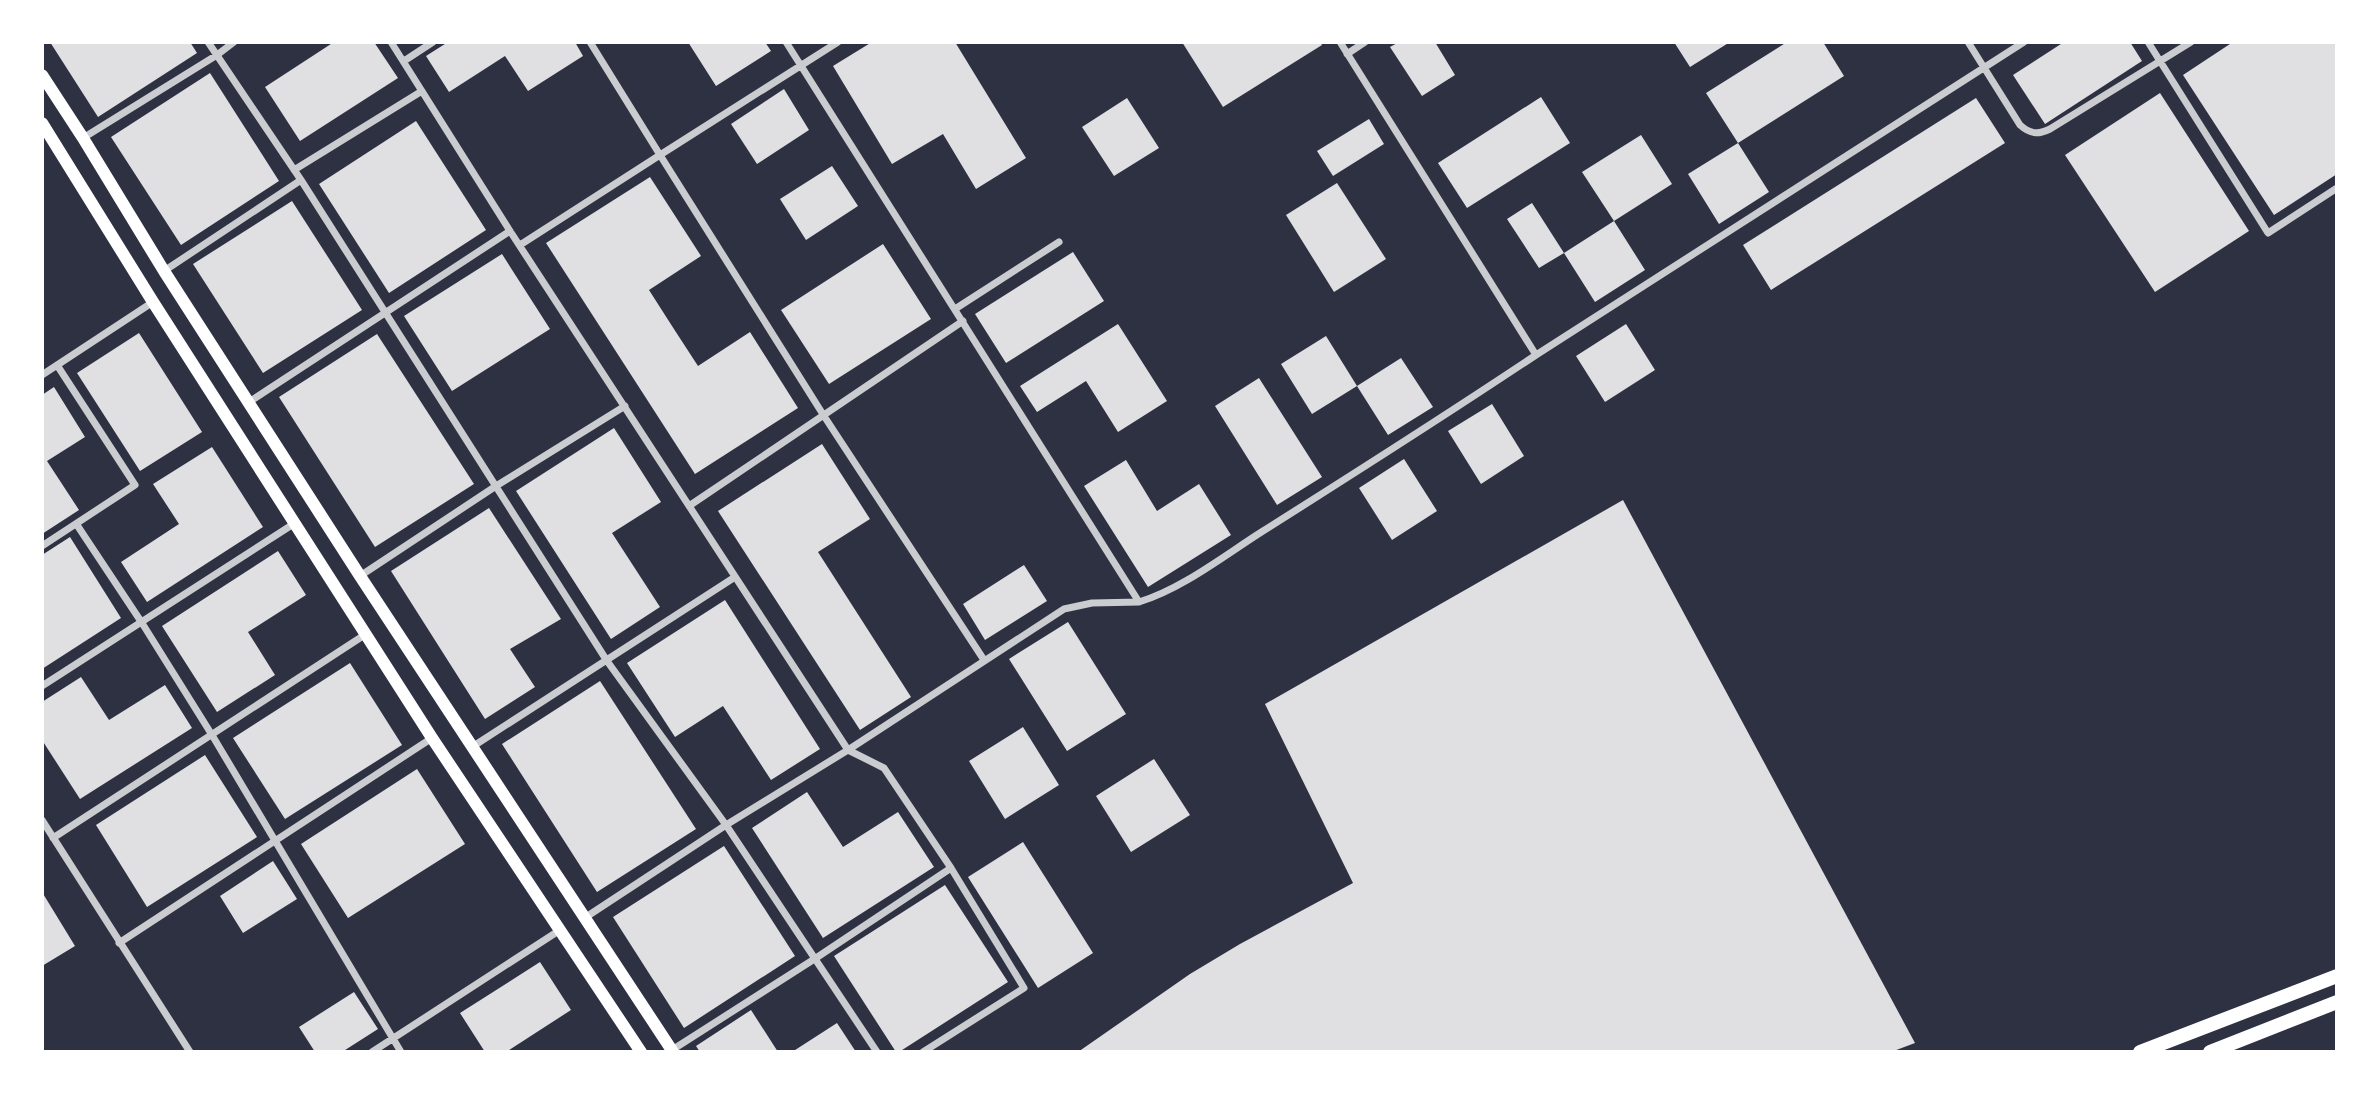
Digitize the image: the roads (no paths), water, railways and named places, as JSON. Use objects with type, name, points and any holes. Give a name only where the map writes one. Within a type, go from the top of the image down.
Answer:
[{"type":"highway","points":[[2140,1052],[2337,976]]},
{"type":"highway","points":[[2210,1052],[2337,1002]]},
{"type":"main road","points":[[42,75],[360,576],[673,1051]]},
{"type":"main road","points":[[42,123],[153,302],[432,738],[640,1051]]},
{"type":"main road","points":[[115,238],[135,223]]},
{"type":"street","points":[[208,42],[301,180],[607,661],[726,825],[877,1052]]},
{"type":"street","points":[[83,138],[234,42]]},
{"type":"street","points":[[391,42],[510,231],[848,750],[884,768],[951,868],[1024,988],[923,1052]]},
{"type":"street","points":[[404,61],[433,42]]},
{"type":"street","points":[[590,42],[824,416],[984,660]]},
{"type":"street","points":[[786,42],[1139,603]]},
{"type":"street","points":[[520,245],[838,42]]},
{"type":"street","points":[[1340,42],[1536,355]]},
{"type":"street","points":[[1348,54],[1365,42]]},
{"type":"street","points":[[1968,42],[2020,125],[2026,131],[2034,133],[2049,129],[2191,42]]},
{"type":"street","points":[[586,917],[1065,609],[1092,603],[1139,603],[1156,597],[1228,554],[2024,42]]},
{"type":"street","points":[[2148,42],[2268,233],[2337,188]]},
{"type":"street","points":[[294,170],[422,91]]},
{"type":"street","points":[[164,271],[301,180]]},
{"type":"street","points":[[248,402],[510,231]]},
{"type":"street","points":[[956,309],[1059,242]]},
{"type":"street","points":[[42,375],[153,302]]},
{"type":"street","points":[[689,506],[963,321]]},
{"type":"street","points":[[42,546],[135,485],[57,365]]},
{"type":"street","points":[[360,576],[496,486],[625,406]]},
{"type":"street","points":[[42,686],[295,523]]},
{"type":"street","points":[[77,525],[142,623],[276,840],[401,1052]]},
{"type":"street","points":[[472,747],[735,577]]},
{"type":"street","points":[[53,838],[366,634]]},
{"type":"street","points":[[119,943],[432,738]]},
{"type":"street","points":[[42,820],[190,1052]]},
{"type":"street","points":[[673,1051],[951,868]]},
{"type":"street","points":[[372,1052],[560,930]]}]
